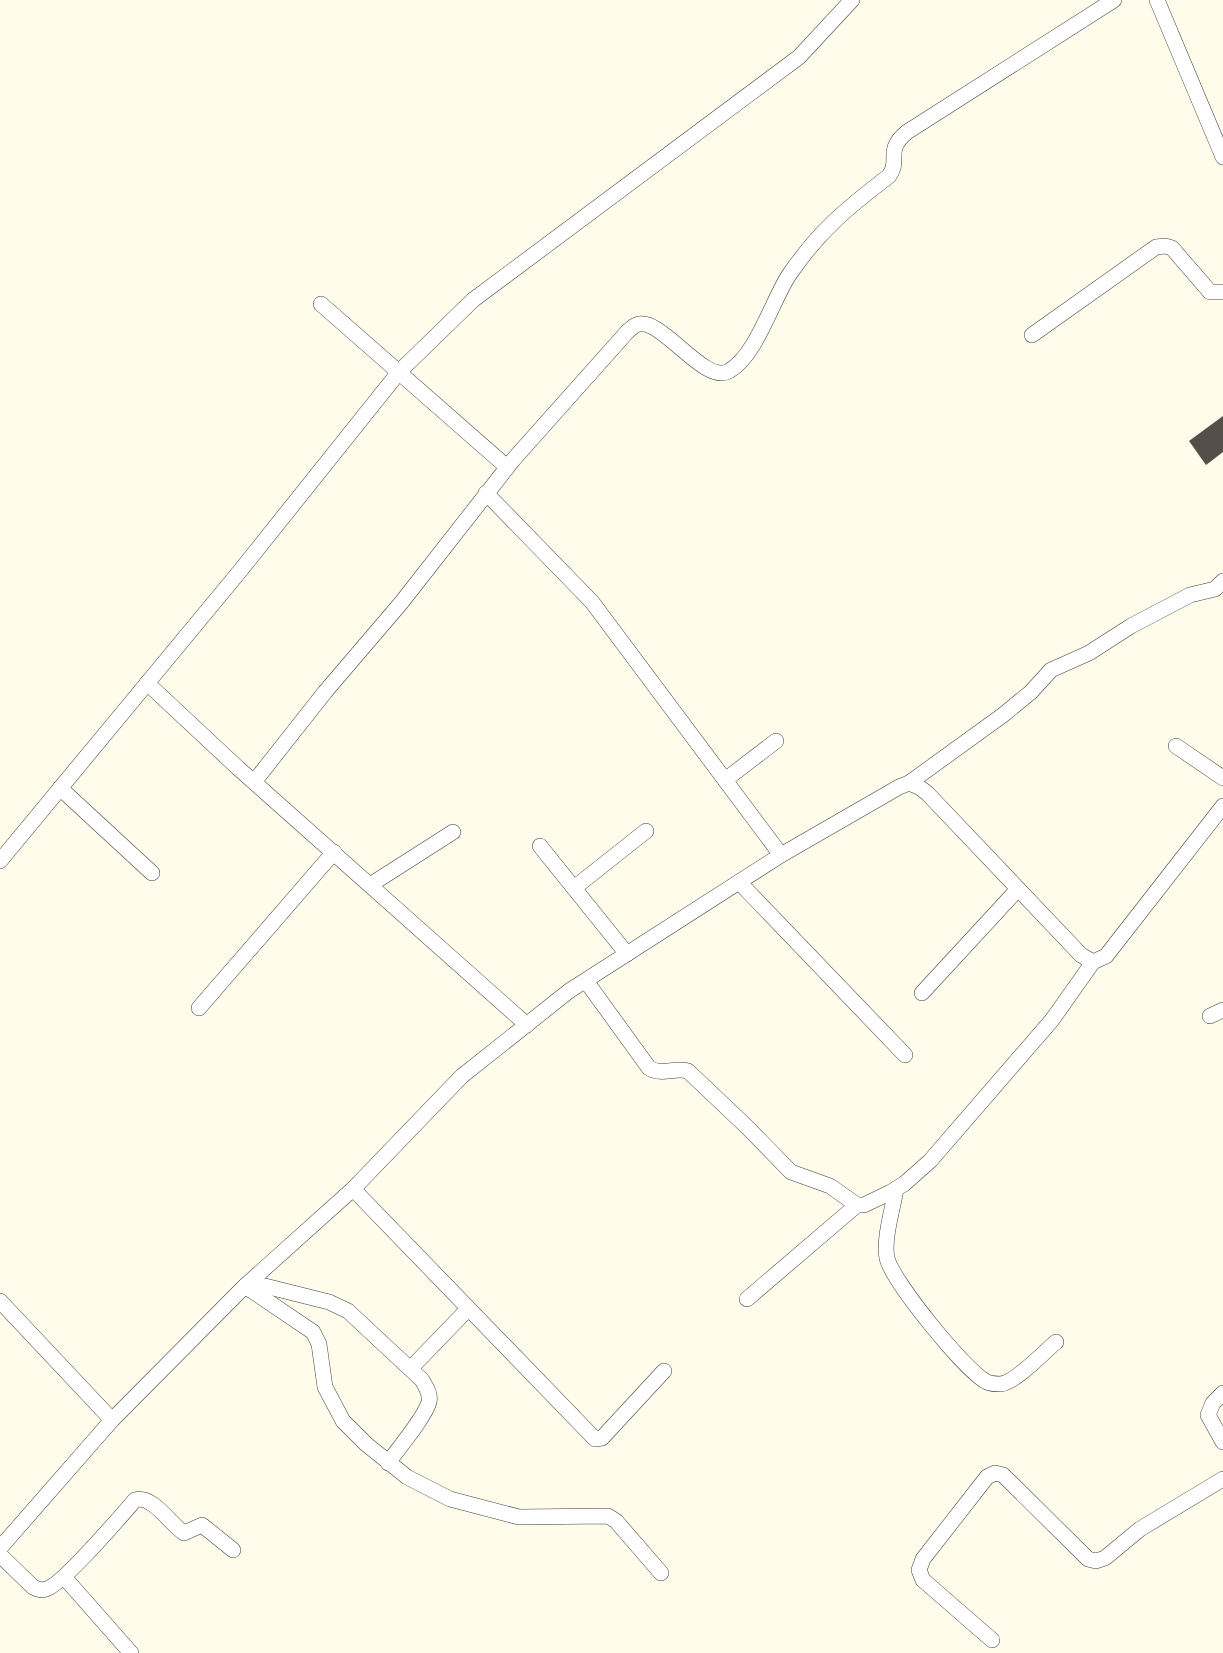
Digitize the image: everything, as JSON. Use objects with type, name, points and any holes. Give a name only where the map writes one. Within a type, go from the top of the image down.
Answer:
[{"type":"street","points":[[0,861],[240,572],[399,372],[473,300],[799,57],[852,0]]},
{"type":"street","points":[[254,782],[325,692],[401,603],[507,467],[628,331],[636,325],[644,324],[658,331],[712,373],[723,374],[732,370],[745,356],[758,336],[788,277],[813,242],[830,224],[893,171],[893,150],[897,140],[906,132],[1114,0]]},
{"type":"street","points":[[1157,0],[1223,157]]},
{"type":"street","points":[[1032,335],[1156,247],[1172,248],[1210,292],[1223,292]]},
{"type":"street","points":[[321,304],[507,467]]},
{"type":"street","points":[[486,493],[592,602],[781,855]]},
{"type":"street","points":[[0,1548],[112,1420],[353,1189],[462,1076],[586,981],[627,954],[781,855],[909,783],[1003,715],[1031,692],[1051,670],[1089,652],[1131,626],[1191,595],[1215,589],[1223,581]]},
{"type":"street","points":[[147,683],[254,782],[527,1025]]},
{"type":"street","points":[[725,780],[776,741]]},
{"type":"street","points":[[1176,746],[1223,778]]},
{"type":"street","points":[[909,783],[919,787],[927,794],[1081,955],[1093,962]]},
{"type":"street","points":[[60,788],[152,873]]},
{"type":"street","points":[[747,1299],[857,1205],[896,1189],[930,1161],[1052,1020],[1093,962],[1106,956],[1223,806]]},
{"type":"street","points":[[574,888],[646,831]]},
{"type":"street","points":[[370,885],[453,832]]},
{"type":"street","points":[[540,846],[627,954]]},
{"type":"street","points":[[199,1008],[334,852]]},
{"type":"street","points":[[739,882],[905,1055]]},
{"type":"street","points":[[922,993],[1018,889]]},
{"type":"street","points":[[586,981],[649,1068],[655,1072],[681,1069],[687,1071],[791,1172],[830,1186],[857,1205]]},
{"type":"street","points":[[353,1189],[595,1439],[602,1437],[664,1371]]},
{"type":"street","points":[[896,1189],[887,1242],[887,1257],[893,1272],[928,1322],[978,1376],[989,1383],[1003,1384],[1018,1375],[1056,1342]]},
{"type":"street","points":[[248,1288],[265,1286],[329,1302],[348,1311],[422,1380],[429,1391],[429,1402],[424,1413],[388,1462]]},
{"type":"street","points":[[248,1288],[313,1332],[319,1344],[325,1387],[330,1399],[343,1421],[388,1462],[428,1489],[450,1499],[480,1508],[519,1517],[608,1516],[616,1521],[661,1573]]},
{"type":"street","points":[[0,1301],[112,1420]]},
{"type":"street","points":[[411,1368],[468,1309]]},
{"type":"street","points":[[1223,1393],[1213,1403],[1208,1415],[1223,1442]]},
{"type":"street","points":[[992,1640],[923,1580],[919,1570],[923,1559],[987,1477],[994,1473],[1003,1475],[1089,1559],[1096,1561],[1105,1558],[1140,1529],[1223,1479]]},
{"type":"street","points":[[0,1555],[33,1587],[39,1590],[47,1589],[64,1577],[135,1500],[140,1498],[148,1500],[184,1533],[202,1525],[233,1550]]},
{"type":"street","points":[[64,1577],[131,1653]]},
{"type":"building","points":[[1223,416],[1223,452],[1206,465],[1189,441]]}]
